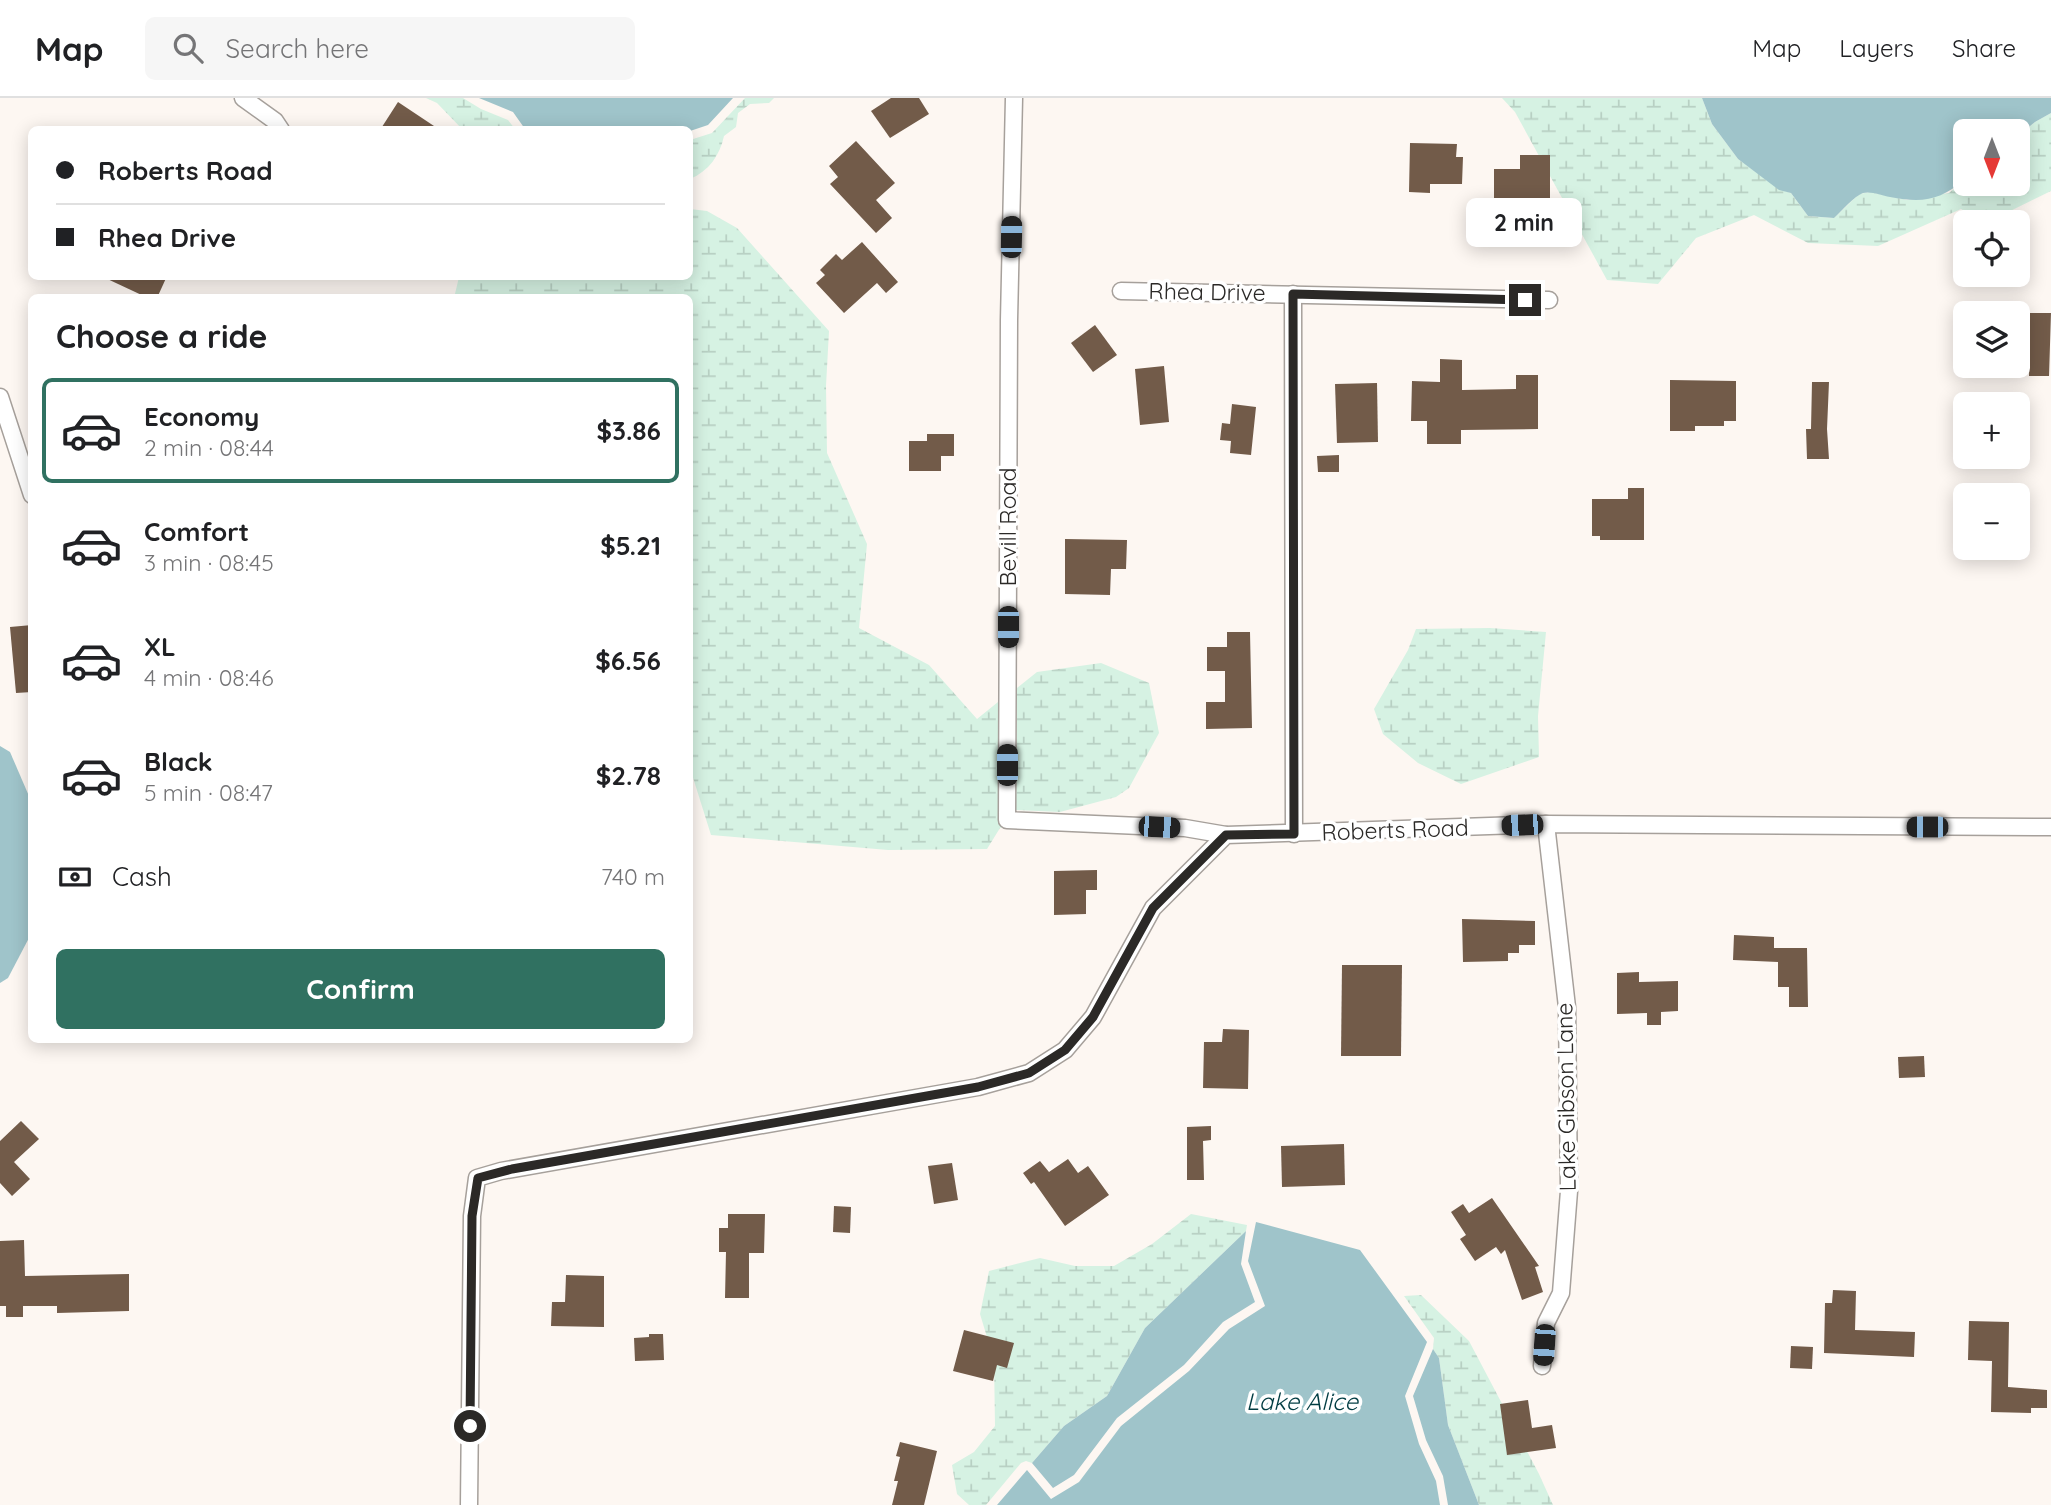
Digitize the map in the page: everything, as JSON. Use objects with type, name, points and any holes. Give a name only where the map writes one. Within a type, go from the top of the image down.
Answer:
[{"type":"street","points":[[243,98],[278,126]]},
{"type":"street","name":"Bevill Road","points":[[1014,98],[1009,320],[1007,820],[1185,828],[1226,835]]},
{"type":"street","name":"Rhea Drive","points":[[1121,291],[1549,300]]},
{"type":"street","name":"Rhea Drive","points":[[1293,294],[1294,834]]},
{"type":"street","points":[[0,397],[28,483]]},
{"type":"street","name":"Roberts Road","points":[[1226,835],[1546,824],[2051,827]]},
{"type":"street","name":"Lake Gibson Lane","points":[[1542,1366],[1546,1323],[1561,1293],[1569,1191],[1567,1007],[1546,824]]},
{"type":"street","points":[[468,1505],[472,1216],[478,1178],[512,1169],[978,1087],[1029,1073],[1065,1050],[1093,1017],[1153,908],[1226,835]]},
{"type":"green space","points":[[426,98],[463,98],[508,120],[513,126],[459,126],[437,103]]},
{"type":"green space","points":[[745,98],[774,98],[769,103],[750,104],[738,113],[736,127],[724,136],[713,162],[693,177],[693,139],[712,133]]},
{"type":"green space","points":[[1502,98],[1702,98],[1712,124],[1738,159],[1779,189],[1791,193],[1808,216],[1834,218],[1859,194],[1870,192],[1907,200],[1949,193],[1953,190],[1953,196],[2030,196],[2030,126],[2051,113],[2051,191],[2012,210],[1953,210],[1953,213],[1878,246],[1808,243],[1754,215],[1696,238],[1658,284],[1607,280],[1515,112]]},
{"type":"green space","points":[[693,209],[707,211],[737,228],[829,331],[827,453],[867,544],[859,628],[929,665],[977,719],[998,702],[998,820],[1003,827],[987,849],[888,850],[711,835],[693,778],[693,294],[455,294],[458,280],[693,280]]},
{"type":"green space","points":[[1490,628],[1546,632],[1538,716],[1539,757],[1461,784],[1418,763],[1383,734],[1374,709],[1408,650],[1416,629]]},
{"type":"green space","points":[[1101,663],[1149,683],[1159,733],[1129,788],[1116,797],[1060,812],[1016,810],[1017,688],[1037,672]]},
{"type":"green space","points":[[1191,1214],[1247,1225],[1246,1231],[1145,1328],[1107,1396],[1064,1426],[1032,1463],[1021,1463],[986,1505],[969,1505],[957,1494],[952,1465],[974,1452],[995,1426],[994,1360],[980,1314],[989,1271],[1040,1258],[1075,1266],[1114,1266],[1152,1244]]},
{"type":"green space","points":[[1421,1295],[1469,1341],[1553,1505],[1479,1505],[1448,1425],[1439,1358],[1433,1349],[1434,1338],[1404,1296]]},
{"type":"water","points":[[479,98],[733,98],[708,125],[693,130],[693,126],[523,126],[513,112]]},
{"type":"water","points":[[1702,98],[2051,98],[2051,113],[2030,126],[2030,119],[1953,119],[1953,188],[1947,192],[1921,200],[1863,193],[1834,218],[1808,216],[1791,193],[1779,190],[1738,159],[1712,124]]},
{"type":"water","points":[[0,746],[10,752],[28,794],[28,940],[8,978],[0,983]]},
{"type":"water","name":"Lake Alice","points":[[1256,1222],[1360,1250],[1427,1342],[1405,1396],[1419,1444],[1436,1481],[1440,1505],[997,1505],[1027,1470],[1051,1499],[1079,1482],[1121,1426],[1189,1371],[1229,1329],[1265,1306],[1248,1261]]},
{"type":"water","points":[[1246,1231],[1241,1264],[1255,1302],[1223,1322],[1184,1365],[1117,1418],[1074,1475],[1053,1488],[1032,1463],[1064,1426],[1107,1396],[1145,1328]]},
{"type":"water","points":[[1433,1349],[1439,1358],[1448,1425],[1479,1505],[1448,1505],[1443,1476],[1426,1440],[1413,1396]]},
{"type":"building","points":[[891,98],[919,98],[929,114],[890,138],[871,111]]},
{"type":"building","points":[[398,102],[434,126],[383,126]]},
{"type":"building","points":[[856,141],[895,183],[876,200],[892,218],[876,233],[830,184],[838,177],[829,166]]},
{"type":"building","points":[[1410,143],[1457,144],[1456,157],[1463,157],[1462,184],[1430,184],[1430,193],[1409,192]]},
{"type":"building","points":[[1520,155],[1550,155],[1550,223],[1527,223],[1527,214],[1494,214],[1494,169],[1520,169]]},
{"type":"building","points":[[862,242],[898,282],[886,293],[877,283],[844,313],[816,283],[825,275],[820,270],[836,254],[842,260]]},
{"type":"building","points":[[110,280],[165,280],[159,294],[139,294]]},
{"type":"building","points":[[2030,313],[2051,313],[2049,376],[2030,376]]},
{"type":"building","points":[[1095,325],[1117,355],[1093,372],[1071,343]]},
{"type":"building","points":[[1440,359],[1462,360],[1462,390],[1516,389],[1516,375],[1538,375],[1538,429],[1461,430],[1461,444],[1427,444],[1427,421],[1411,421],[1412,381],[1440,382]]},
{"type":"building","points":[[1164,366],[1169,422],[1140,425],[1135,369]]},
{"type":"building","points":[[1670,380],[1736,381],[1736,421],[1724,421],[1724,426],[1695,426],[1695,431],[1670,431]]},
{"type":"building","points":[[1812,382],[1829,382],[1829,459],[1807,459],[1806,429],[1811,429]]},
{"type":"building","points":[[1377,383],[1378,442],[1337,443],[1335,384]]},
{"type":"building","points":[[1232,404],[1256,407],[1251,455],[1230,453],[1231,441],[1220,440],[1222,423],[1230,424]]},
{"type":"building","points":[[927,434],[954,434],[954,456],[941,456],[941,471],[909,471],[909,441],[927,441]]},
{"type":"building","points":[[1339,455],[1339,472],[1318,472],[1317,456]]},
{"type":"building","points":[[1628,488],[1644,488],[1644,540],[1600,540],[1600,536],[1592,536],[1592,499],[1628,499]]},
{"type":"building","points":[[1065,539],[1127,540],[1126,569],[1111,569],[1110,595],[1065,594]]},
{"type":"building","points":[[28,625],[28,692],[16,693],[10,627]]},
{"type":"building","points":[[1227,632],[1250,632],[1252,728],[1206,729],[1206,702],[1225,702],[1225,671],[1207,671],[1207,647],[1227,647]]},
{"type":"building","points":[[1097,870],[1097,890],[1086,890],[1086,914],[1054,915],[1054,871]]},
{"type":"building","points":[[1462,919],[1535,921],[1535,945],[1519,945],[1519,953],[1508,953],[1508,961],[1463,962]]},
{"type":"building","points":[[1734,935],[1774,937],[1774,948],[1807,948],[1808,1007],[1789,1007],[1789,987],[1778,987],[1778,962],[1733,960]]},
{"type":"building","points":[[1342,965],[1402,965],[1401,1056],[1341,1056]]},
{"type":"building","points":[[1639,972],[1639,982],[1678,981],[1678,1011],[1661,1012],[1661,1025],[1647,1025],[1647,1013],[1617,1014],[1617,973]]},
{"type":"building","points":[[1223,1029],[1249,1030],[1248,1089],[1203,1088],[1204,1042],[1222,1042]]},
{"type":"building","points":[[1924,1056],[1925,1077],[1899,1078],[1898,1057]]},
{"type":"building","points":[[21,1121],[39,1139],[14,1162],[30,1179],[12,1196],[0,1183],[0,1141]]},
{"type":"building","points":[[1211,1126],[1211,1140],[1203,1141],[1204,1180],[1187,1180],[1187,1127]]},
{"type":"building","points":[[1344,1144],[1345,1185],[1282,1187],[1281,1146]]},
{"type":"building","points":[[1068,1159],[1078,1173],[1088,1166],[1109,1195],[1065,1226],[1034,1182],[1031,1184],[1023,1173],[1040,1161],[1049,1172]]},
{"type":"building","points":[[952,1163],[958,1200],[934,1204],[928,1166]]},
{"type":"building","points":[[1492,1198],[1539,1266],[1535,1267],[1543,1292],[1522,1300],[1505,1250],[1501,1254],[1496,1247],[1475,1261],[1460,1239],[1466,1235],[1451,1212],[1463,1204],[1469,1213]]},
{"type":"building","points":[[834,1206],[851,1207],[850,1233],[833,1232]]},
{"type":"building","points":[[728,1214],[765,1214],[764,1253],[749,1253],[749,1298],[725,1298],[726,1252],[719,1252],[719,1228],[728,1228]]},
{"type":"building","points":[[24,1240],[25,1276],[129,1274],[129,1311],[57,1313],[57,1306],[23,1306],[23,1317],[6,1317],[6,1306],[0,1306],[0,1241]]},
{"type":"building","points":[[566,1275],[604,1276],[604,1327],[551,1326],[552,1302],[565,1302]]},
{"type":"building","points":[[1833,1290],[1856,1291],[1855,1330],[1915,1332],[1914,1357],[1824,1353],[1825,1303],[1832,1303]]},
{"type":"building","points":[[1969,1321],[2009,1322],[2008,1387],[2047,1390],[2047,1408],[2031,1408],[2031,1413],[1991,1412],[1992,1361],[1968,1360]]},
{"type":"building","points":[[964,1330],[1014,1343],[1007,1368],[997,1365],[993,1381],[953,1371]]},
{"type":"building","points":[[649,1334],[663,1334],[664,1360],[635,1361],[634,1338],[649,1337]]},
{"type":"building","points":[[1791,1346],[1813,1347],[1812,1369],[1790,1368]]},
{"type":"building","points":[[1528,1400],[1532,1428],[1552,1425],[1556,1448],[1507,1455],[1500,1404]]},
{"type":"building","points":[[900,1442],[937,1451],[924,1505],[892,1505],[898,1481],[894,1481],[900,1457],[896,1456]]},
{"type":"route","points":[[470,1426],[472,1216],[478,1178],[501,1171],[978,1087],[1029,1073],[1065,1050],[1093,1017],[1153,908],[1226,835],[1294,834],[1293,294],[1525,300]]}]
